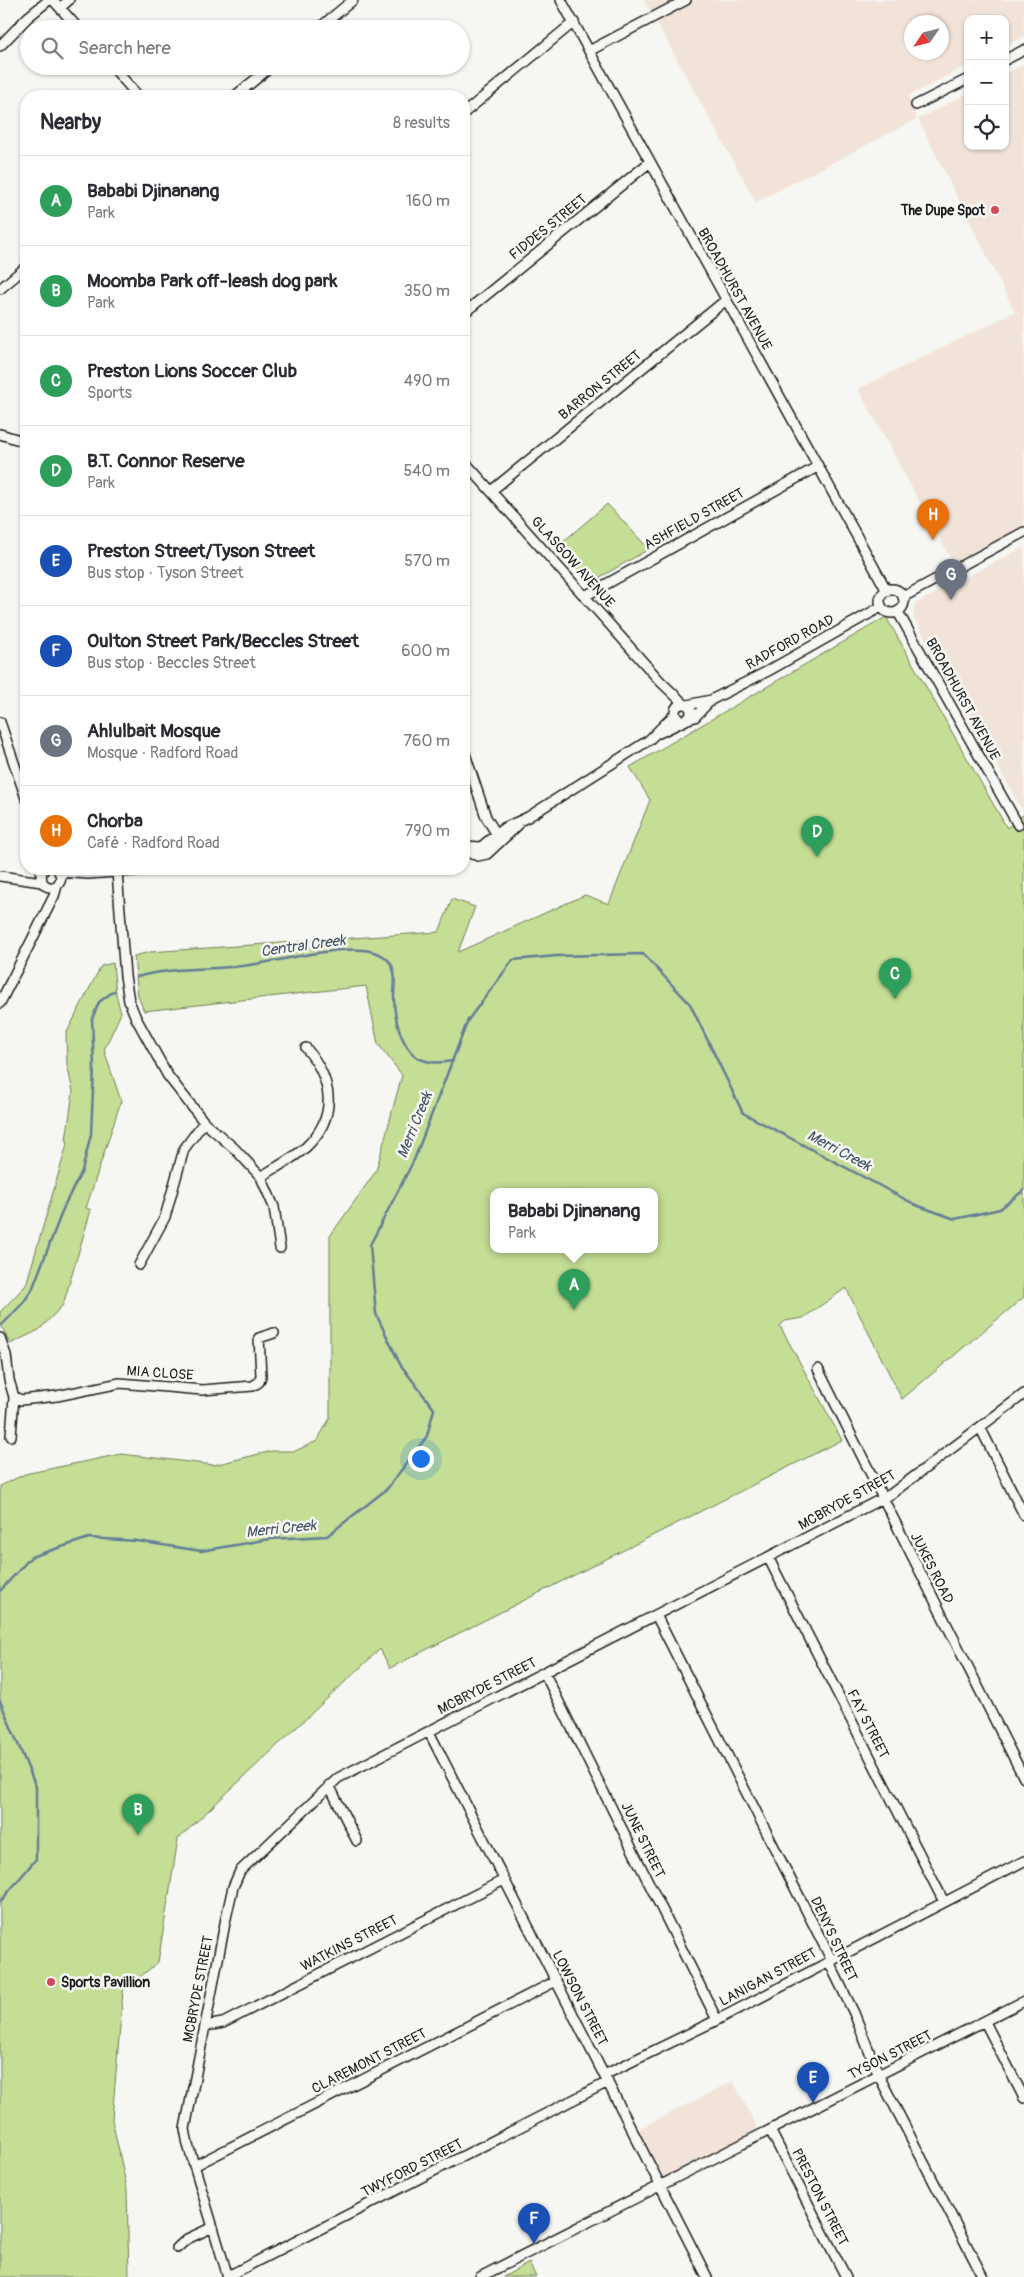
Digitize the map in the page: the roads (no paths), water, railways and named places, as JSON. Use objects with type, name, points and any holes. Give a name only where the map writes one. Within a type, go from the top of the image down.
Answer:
[{"type":"street","points":[[24,20],[39,0]]},
{"type":"street","points":[[28,16],[55,2],[69,0]]},
{"type":"street","points":[[329,20],[353,0]]},
{"type":"street","name":"BROADHURST AVENUE","points":[[561,0],[886,591]]},
{"type":"street","points":[[589,51],[686,0]]},
{"type":"street","points":[[55,2],[70,20]]},
{"type":"street","points":[[470,107],[574,22]]},
{"type":"street","points":[[0,46],[20,25]]},
{"type":"street","points":[[1009,58],[1024,50]]},
{"type":"street","points":[[120,75],[133,90]]},
{"type":"street","points":[[242,90],[261,75]]},
{"type":"street","points":[[916,105],[964,81]]},
{"type":"street","name":"FIDDES STREET","points":[[470,308],[650,162]]},
{"type":"street","points":[[0,289],[20,272]]},
{"type":"street","name":"BARRON STREET","points":[[491,491],[726,300]]},
{"type":"street","points":[[0,434],[20,440]]},
{"type":"street","name":"ASHFIELD STREET","points":[[585,596],[817,467]]},
{"type":"street","name":"GLASGOW AVENUE","points":[[470,468],[660,682],[686,705]]},
{"type":"street","points":[[903,597],[1024,532]]},
{"type":"street","points":[[894,590],[903,597],[903,607],[898,612],[890,613],[881,607],[881,596],[886,591],[894,590]]},
{"type":"street","name":"RADFORD ROAD","points":[[686,705],[712,700],[768,671],[881,607]]},
{"type":"street","name":"BROADHURST AVENUE","points":[[898,612],[1018,825]]},
{"type":"street","name":"GLASGOW AVENUE","points":[[660,682],[675,712]]},
{"type":"street","name":"RADFORD ROAD","points":[[470,846],[481,847],[498,837],[654,736],[687,719],[695,717],[712,700]]},
{"type":"street","points":[[679,705],[686,705],[691,712],[687,719],[679,720],[675,712],[679,705]]},
{"type":"street","name":"RADFORD ROAD","points":[[654,736],[675,712]]},
{"type":"street","points":[[0,722],[20,780]]},
{"type":"street","points":[[470,769],[486,816],[498,837]]},
{"type":"street","name":"RADFORD ROAD","points":[[470,853],[482,856],[491,850],[498,837]]},
{"type":"street","points":[[17,877],[25,875]]},
{"type":"street","points":[[42,875],[46,908]]},
{"type":"street","points":[[0,1003],[46,908],[54,896],[62,878],[60,875]]},
{"type":"street","points":[[0,876],[17,877],[44,884],[58,885],[85,875]]},
{"type":"street","points":[[117,875],[125,976],[129,1001],[152,1049],[168,1076],[204,1122],[235,1149],[261,1177],[274,1207],[280,1248]]},
{"type":"street","points":[[261,1177],[304,1148],[320,1130],[325,1119],[328,1092],[324,1077],[316,1060],[306,1048]]},
{"type":"street","points":[[140,1265],[165,1217],[184,1149],[204,1122]]},
{"type":"street","name":"MIA CLOSE","points":[[14,1397],[21,1400],[57,1396],[120,1383],[202,1390],[253,1386],[259,1382],[261,1376],[257,1336],[274,1333]]},
{"type":"street","points":[[0,1338],[6,1355],[4,1380],[14,1397],[11,1436]]},
{"type":"street","name":"JUKES ROAD","points":[[818,1369],[1024,1778]]},
{"type":"street","name":"MCBRYDE STREET","points":[[228,2277],[194,2166],[187,2140],[186,2122],[236,1878],[249,1861],[338,1778],[882,1499],[1024,1394]]},
{"type":"street","points":[[980,1427],[1024,1515]]},
{"type":"street","name":"FAY STREET","points":[[768,1557],[944,1902]]},
{"type":"street","name":"DENYS STREET","points":[[656,1614],[831,1959],[831,1966],[854,2013],[879,2076],[983,2277]]},
{"type":"street","name":"JUNE STREET","points":[[544,1672],[717,2020]]},
{"type":"street","name":"LOWSON STREET","points":[[429,1732],[707,2277]]},
{"type":"street","points":[[329,1785],[357,1841]]},
{"type":"street","name":"LANIGAN STREET","points":[[606,2079],[831,1959],[1024,1861]]},
{"type":"street","name":"WATKINS STREET","points":[[205,2026],[223,2024],[504,1880]]},
{"type":"street","name":"CLAREMONT STREET","points":[[194,2166],[556,1981]]},
{"type":"street","name":"TYSON STREET","points":[[480,2277],[1024,2001]]},
{"type":"street","points":[[985,2022],[1024,2098]]},
{"type":"street","name":"TWYFORD STREET","points":[[228,2277],[606,2079]]},
{"type":"street","name":"PRESTON STREET","points":[[770,2130],[846,2277]]},
{"type":"street","points":[[177,2248],[186,2239],[212,2228]]},
{"type":"waterway","name":"Central Creek","points":[[137,977],[176,970],[242,966],[340,950],[371,951],[387,959],[393,968],[395,977],[394,998],[398,1025],[410,1050],[423,1060],[453,1061]]},
{"type":"waterway","name":"Merri Creek","points":[[0,1591],[31,1557],[89,1538],[137,1541],[201,1551],[270,1539],[327,1536],[387,1489],[427,1436],[434,1409],[400,1364],[376,1314],[370,1245],[414,1160],[468,1020],[513,960],[556,956],[643,954],[690,1004],[743,1113],[916,1205],[955,1219],[1000,1209],[1024,1190]]},
{"type":"waterway","name":"Central Creek","points":[[2,1325],[23,1303],[32,1290],[65,1204],[82,1171],[91,1134],[94,1068],[92,1019],[99,1002],[114,991]]},
{"type":"waterway","name":"Merri Creek","points":[[0,1701],[36,1787],[36,1859],[0,1902]]},
{"type":"place","name":"The Dupe Spot","points":[[995,210]]},
{"type":"place","name":"Chorba","points":[[933,540]]},
{"type":"place","name":"Ahlulbait Mosque","points":[[951,600]]},
{"type":"place","name":"B.T. Connor Reserve","points":[[817,857]]},
{"type":"place","name":"Preston Lions Soccer Club","points":[[895,999]]},
{"type":"place","name":"Bababi Djinanang","points":[[574,1310]]},
{"type":"place","name":"Moomba Park off-leash dog park","points":[[138,1835]]},
{"type":"place","name":"Sports Pavillion","points":[[51,1982]]},
{"type":"place","name":"Preston Street/Tyson Street","points":[[813,2103]]},
{"type":"place","name":"Oulton Street Park/Beccles Street","points":[[534,2244]]}]
